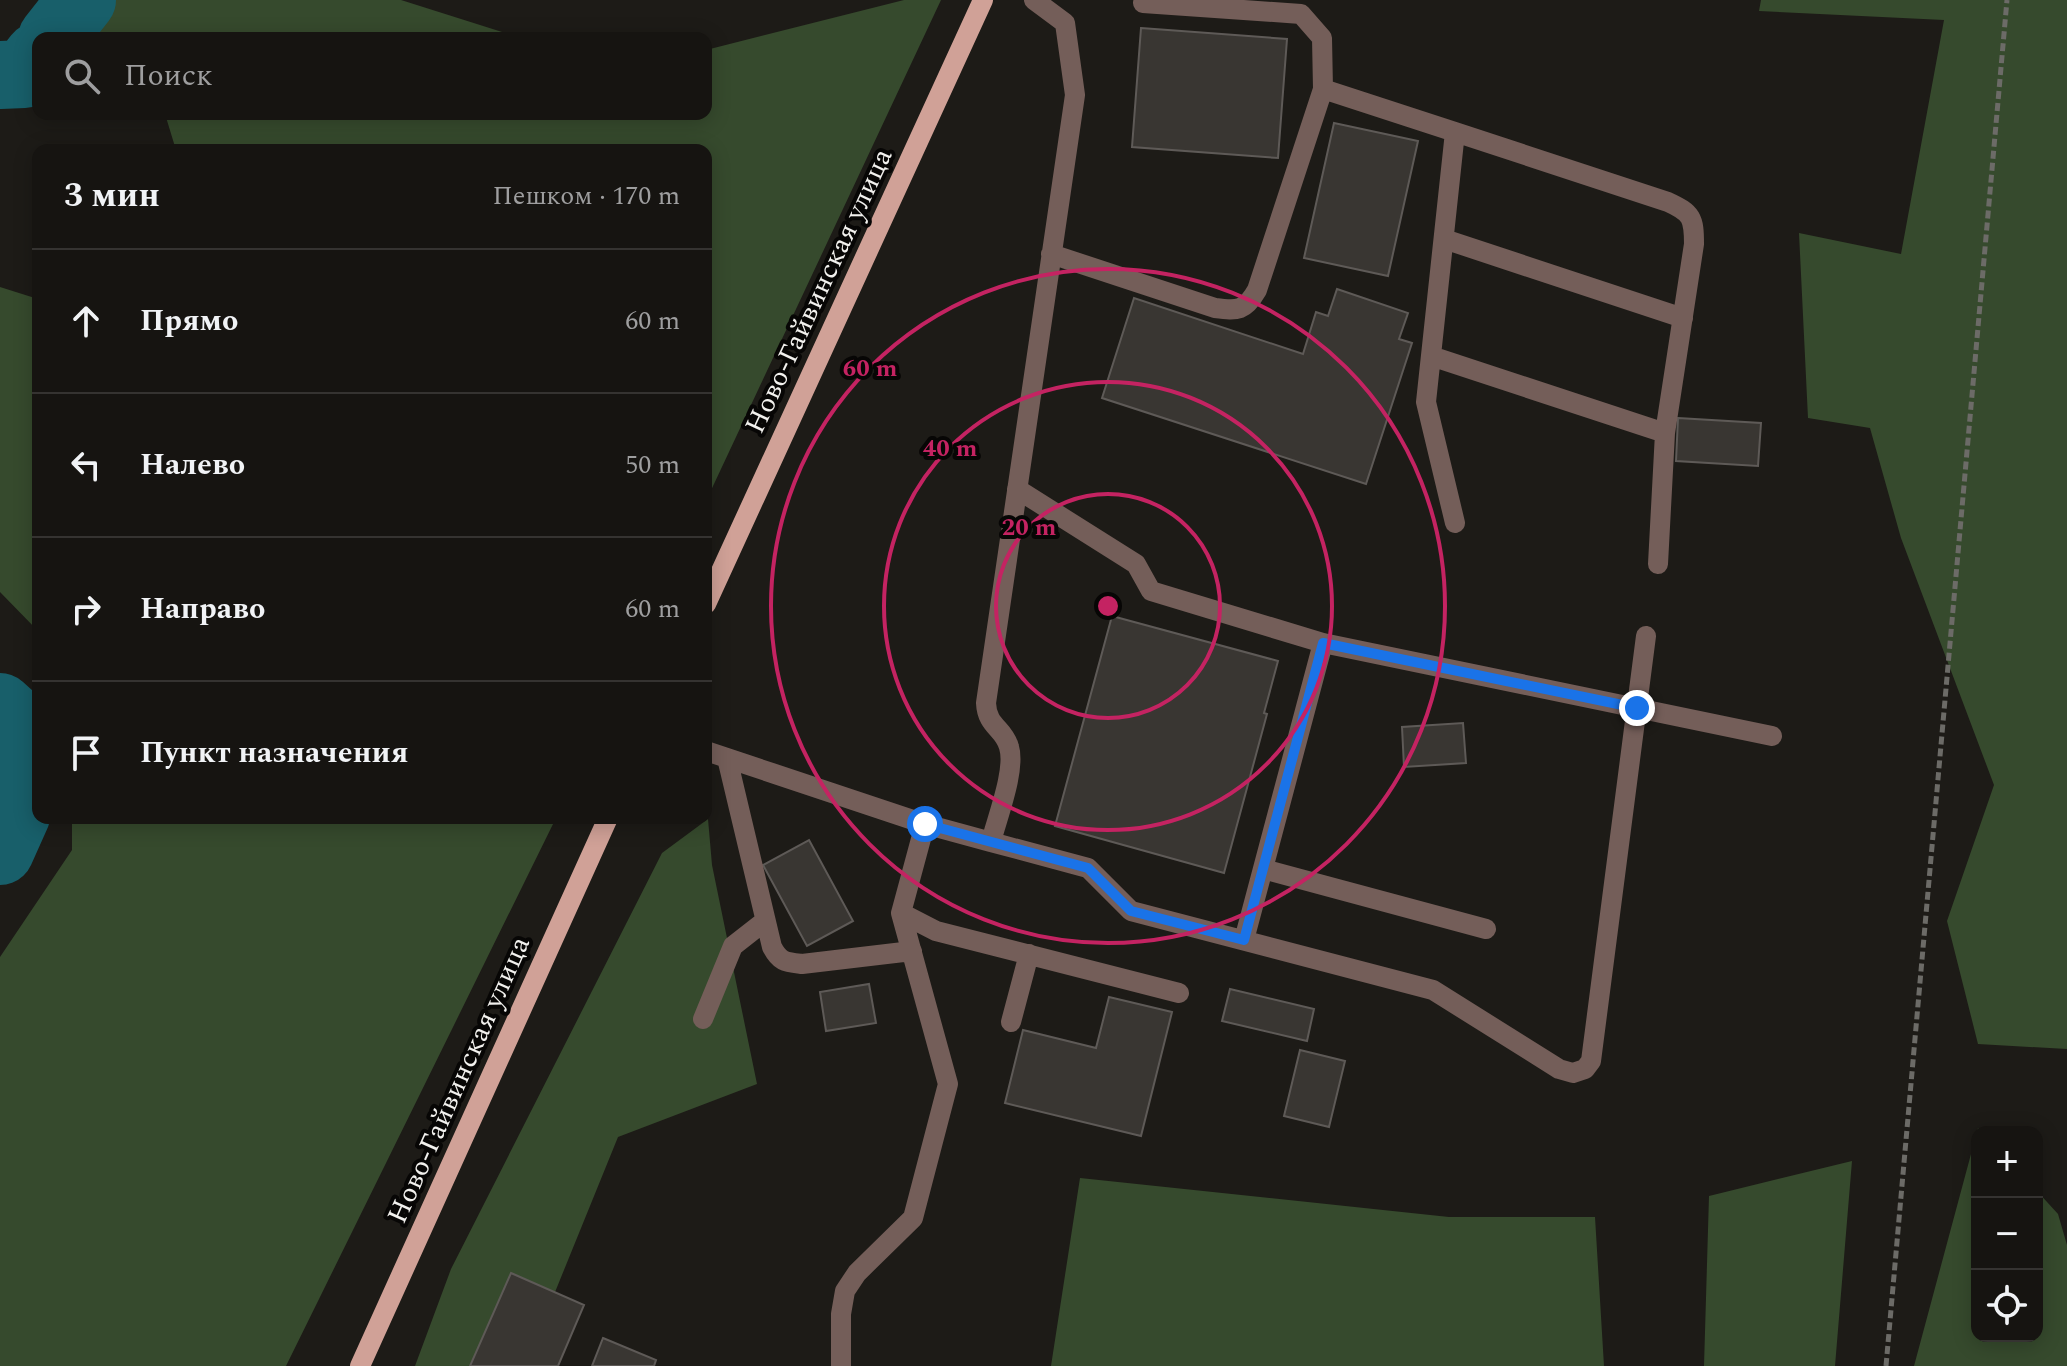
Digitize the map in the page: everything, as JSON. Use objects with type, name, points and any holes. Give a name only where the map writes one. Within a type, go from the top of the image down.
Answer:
[{"type":"main road","name":"Ново-Гайвинская улица","points":[[712,591],[983,0]]},
{"type":"main road","name":"Ново-Гайвинская улица","points":[[360,1366],[605,824]]},
{"type":"lane","points":[[991,842],[1011,758],[1009,744],[987,714],[986,703],[1075,95],[1065,23],[1034,0]]},
{"type":"lane","points":[[1051,254],[1215,308],[1235,311],[1249,303],[1257,290],[1323,89],[1322,38],[1301,14],[1143,3]]},
{"type":"lane","points":[[1323,89],[1685,210],[1694,224],[1694,244],[1665,433],[1658,564]]},
{"type":"lane","points":[[1455,132],[1426,402],[1455,523]]},
{"type":"lane","points":[[1444,239],[1683,318]]},
{"type":"lane","points":[[1431,356],[1665,433]]},
{"type":"lane","points":[[1017,489],[1136,564],[1151,591],[1323,643],[1772,736]]},
{"type":"lane","points":[[712,753],[925,824],[1088,868],[1131,911],[1433,990],[1559,1069],[1573,1073],[1585,1069],[1591,1061],[1646,636]]},
{"type":"lane","points":[[1244,940],[1323,643]]},
{"type":"lane","points":[[727,758],[765,921],[777,957],[787,963],[802,964],[912,951]]},
{"type":"lane","points":[[841,1366],[841,1314],[845,1291],[857,1273],[913,1218],[948,1084],[901,913],[925,824]]},
{"type":"lane","points":[[1263,869],[1486,929]]},
{"type":"lane","points":[[901,913],[936,931],[1179,993]]},
{"type":"lane","points":[[703,1019],[733,946],[765,921]]},
{"type":"lane","points":[[1011,1022],[1029,954]]},
{"type":"path","points":[[1886,1366],[2007,0]]},
{"type":"green space","points":[[113,0],[401,0],[502,32],[73,32]]},
{"type":"green space","points":[[904,0],[941,0],[712,488],[712,144],[174,144],[167,120],[712,120],[712,48]]},
{"type":"green space","points":[[1761,0],[2067,0],[2067,1049],[1978,1044],[1947,921],[1994,785],[1901,538],[1870,428],[1808,418],[1799,233],[1901,254],[1944,20],[1759,11]]},
{"type":"green space","points":[[0,287],[32,297],[32,625],[0,592]]},
{"type":"green space","points":[[72,824],[553,824],[286,1366],[0,1366],[0,957],[72,850]]},
{"type":"green space","points":[[701,824],[708,824],[712,865],[757,1084],[618,1137],[525,1366],[415,1366],[451,1269],[662,853]]},
{"type":"green space","points":[[1971,1154],[1971,1342],[2043,1342],[2043,1198],[2058,1214],[2067,1245],[2067,1366],[1914,1366]]},
{"type":"green space","points":[[1852,1161],[1835,1366],[1704,1366],[1709,1196]]},
{"type":"green space","points":[[1080,1178],[1449,1217],[1595,1217],[1604,1366],[1051,1366]]},
{"type":"building","points":[[1141,28],[1287,39],[1278,158],[1132,147]]},
{"type":"building","points":[[1334,123],[1418,141],[1388,276],[1304,258]]},
{"type":"building","points":[[1337,289],[1408,313],[1399,339],[1412,343],[1366,484],[1102,398],[1134,298],[1303,354],[1316,312],[1328,316]]},
{"type":"building","points":[[1678,418],[1761,423],[1758,466],[1676,461]]},
{"type":"building","points":[[1112,616],[1278,661],[1264,713],[1267,714],[1224,873],[1055,826]]},
{"type":"building","points":[[1463,723],[1466,763],[1404,767],[1402,727]]},
{"type":"building","points":[[809,840],[853,921],[807,946],[763,865]]},
{"type":"building","points":[[869,984],[876,1023],[826,1031],[820,992]]},
{"type":"building","points":[[1230,989],[1314,1009],[1307,1041],[1222,1021]]},
{"type":"building","points":[[1109,997],[1172,1012],[1141,1136],[1005,1103],[1023,1030],[1096,1048]]},
{"type":"building","points":[[1300,1050],[1345,1061],[1329,1127],[1284,1116]]},
{"type":"building","points":[[511,1273],[584,1305],[558,1366],[470,1366]]},
{"type":"building","points":[[603,1338],[656,1360],[654,1366],[592,1366]]},
{"type":"waterway","points":[[57,32],[82,0]]},
{"type":"waterway","points":[[0,75],[24,74],[32,64]]},
{"type":"waterway","points":[[0,707],[10,716],[17,813],[0,851]]},
{"type":"route","points":[[925,824],[1088,868],[1131,911],[1244,940],[1323,643],[1637,708]]}]
